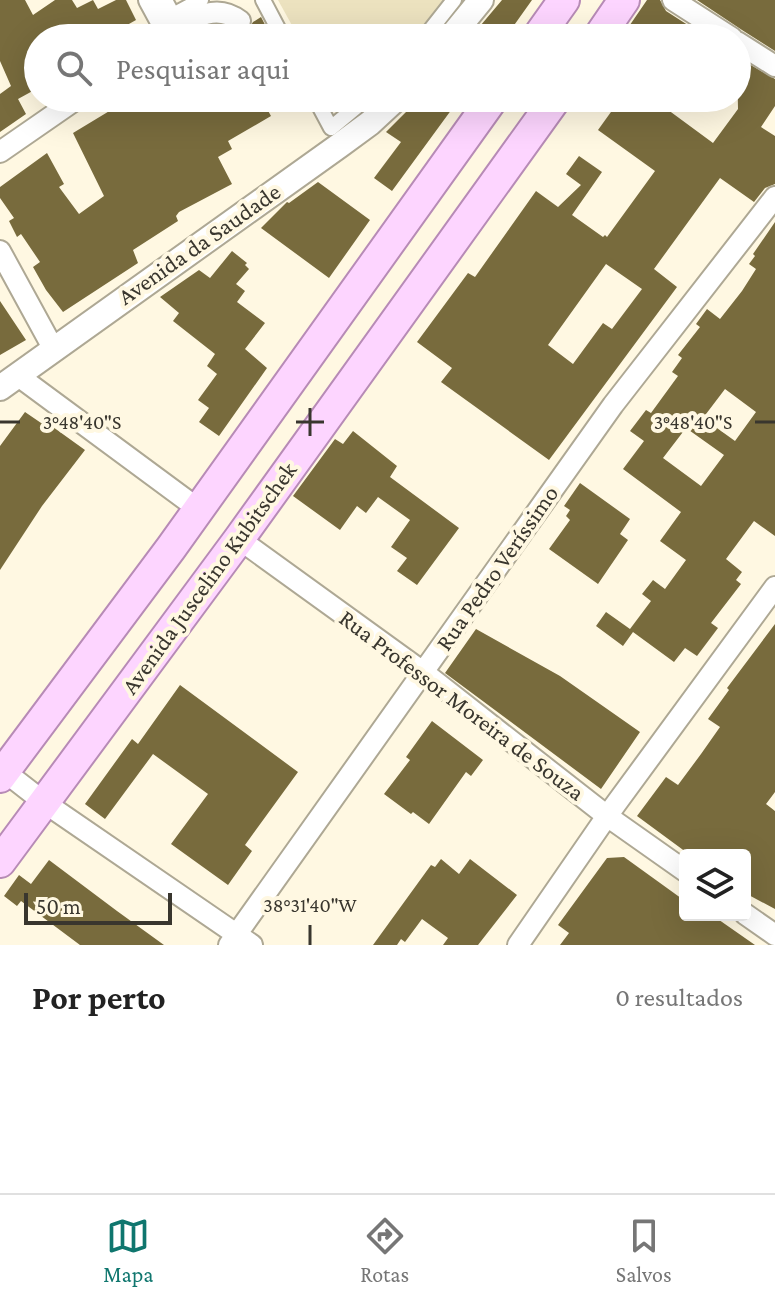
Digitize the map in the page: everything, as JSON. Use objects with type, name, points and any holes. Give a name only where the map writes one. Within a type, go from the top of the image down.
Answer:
[{"type":"main road","points":[[547,24],[564,0]]},
{"type":"main road","points":[[608,24],[624,0]]},
{"type":"main road","name":"Avenida Juscelino Kubitschek","points":[[1,772],[171,548],[483,112]]},
{"type":"main road","name":"Avenida Juscelino Kubitschek","points":[[0,862],[239,539],[546,112]]},
{"type":"street","points":[[149,0],[160,24]]},
{"type":"street","points":[[165,0],[173,15],[201,0]]},
{"type":"street","points":[[263,0],[276,24]]},
{"type":"street","points":[[435,24],[454,0]]},
{"type":"street","points":[[461,24],[481,0]]},
{"type":"street","points":[[673,0],[710,24]]},
{"type":"street","points":[[187,24],[213,11],[229,12],[240,21]]},
{"type":"street","points":[[751,51],[775,66]]},
{"type":"street","points":[[0,152],[58,112]]},
{"type":"street","points":[[322,112],[331,128],[350,112]]},
{"type":"street","name":"Avenida da Saudade","points":[[8,381],[382,112]]},
{"type":"street","name":"Rua Pedro Veríssimo","points":[[240,941],[423,672],[613,405],[775,197]]},
{"type":"street","points":[[0,251],[53,348]]},
{"type":"street","points":[[8,381],[197,508]]},
{"type":"street","name":"Rua Professor Moreira de Souza","points":[[239,539],[423,672],[607,816],[679,867]]},
{"type":"street","points":[[518,945],[607,816],[775,587]]},
{"type":"street","points":[[1,772],[240,941]]},
{"type":"street","points":[[751,918],[775,935]]},
{"type":"shaded area","points":[[278,0],[444,0],[424,24],[291,24]]},
{"type":"building","points":[[0,0],[25,0],[33,15],[55,0],[72,0],[77,8],[93,0],[98,9],[116,0],[126,0],[136,20],[129,24],[24,24],[24,96],[18,99],[26,114],[0,132],[0,94],[11,86],[0,61]]},
{"type":"building","points":[[502,0],[532,0],[515,24],[482,24]]},
{"type":"building","points":[[647,0],[660,0],[666,11],[686,24],[631,24]]},
{"type":"building","points":[[697,0],[775,0],[775,51],[751,36],[751,24],[733,24]]},
{"type":"building","points":[[261,17],[265,24],[252,24]]},
{"type":"building","points":[[751,65],[775,79],[775,106],[761,127],[775,136],[775,184],[765,188],[754,202],[720,178],[654,269],[677,287],[549,460],[441,382],[452,368],[417,342],[468,273],[475,277],[536,191],[558,207],[581,185],[566,174],[579,156],[602,172],[572,215],[607,237],[655,171],[598,130],[611,112],[671,112],[713,143],[736,112],[751,112]],"holes":[[[606,264],[642,289],[612,329],[603,323],[573,364],[548,345]]]},
{"type":"building","points":[[108,112],[269,112],[271,116],[228,141],[232,149],[218,157],[232,184],[179,212],[176,216],[178,221],[133,250],[138,263],[63,312],[33,267],[40,262],[21,234],[17,237],[9,221],[14,218],[0,198],[0,187],[47,153],[64,184],[59,187],[79,214],[104,196],[73,133]]},
{"type":"building","points":[[406,112],[450,112],[392,191],[374,178],[401,142],[386,132]]},
{"type":"building","points":[[318,182],[370,220],[329,278],[261,228],[287,202]]},
{"type":"building","points":[[775,222],[775,536],[754,521],[726,559],[742,572],[736,580],[741,584],[711,623],[718,628],[697,656],[685,648],[674,662],[633,632],[623,646],[596,626],[606,612],[630,629],[651,601],[642,594],[653,580],[665,589],[686,560],[660,541],[681,512],[623,469],[644,441],[630,431],[646,410],[651,413],[678,376],[672,372],[682,358],[678,355],[700,327],[696,324],[707,309],[720,319],[742,291],[756,269],[749,264],[755,256],[753,254]],"holes":[[[725,389],[756,412],[735,441],[703,418]],[[686,428],[724,455],[701,486],[663,458]]]},
{"type":"building","points":[[232,251],[247,263],[245,265],[249,269],[236,284],[245,291],[237,302],[265,323],[245,349],[267,368],[219,436],[199,422],[209,408],[198,400],[217,374],[207,366],[215,354],[173,321],[179,313],[160,297],[199,270],[210,278]]},
{"type":"building","points":[[0,301],[26,340],[0,355]]},
{"type":"building","points":[[25,412],[44,425],[46,422],[85,450],[42,506],[0,570],[0,446]]},
{"type":"building","points":[[353,431],[397,466],[390,477],[459,528],[417,585],[397,571],[407,558],[391,547],[410,520],[378,497],[366,513],[357,506],[340,530],[293,496],[335,439],[343,444]]},
{"type":"building","points":[[580,483],[630,519],[620,534],[628,540],[598,584],[549,549],[570,520],[566,516],[570,510],[564,506]]},
{"type":"building","points":[[775,624],[775,792],[766,804],[775,811],[775,909],[751,896],[751,849],[682,849],[637,816],[666,777],[678,785],[720,727],[708,719],[729,690],[727,688]]},
{"type":"building","points":[[476,629],[560,676],[640,732],[601,789],[445,673]]},
{"type":"building","points":[[180,685],[298,772],[245,845],[252,851],[228,885],[171,844],[208,794],[153,754],[105,819],[85,804],[132,739],[138,744]]},
{"type":"building","points":[[432,721],[483,760],[471,776],[466,772],[429,824],[384,794],[410,760],[406,757]]},
{"type":"building","points":[[624,857],[679,897],[679,921],[721,921],[755,945],[560,945],[569,933],[558,925],[607,858]]},
{"type":"building","points":[[441,859],[459,874],[470,859],[517,895],[478,945],[443,945],[448,938],[422,919],[405,942],[401,939],[397,945],[373,945],[431,865],[435,867]]},
{"type":"building","points":[[49,860],[164,945],[80,945],[21,901],[17,906],[4,896],[19,875],[31,884]]}]
